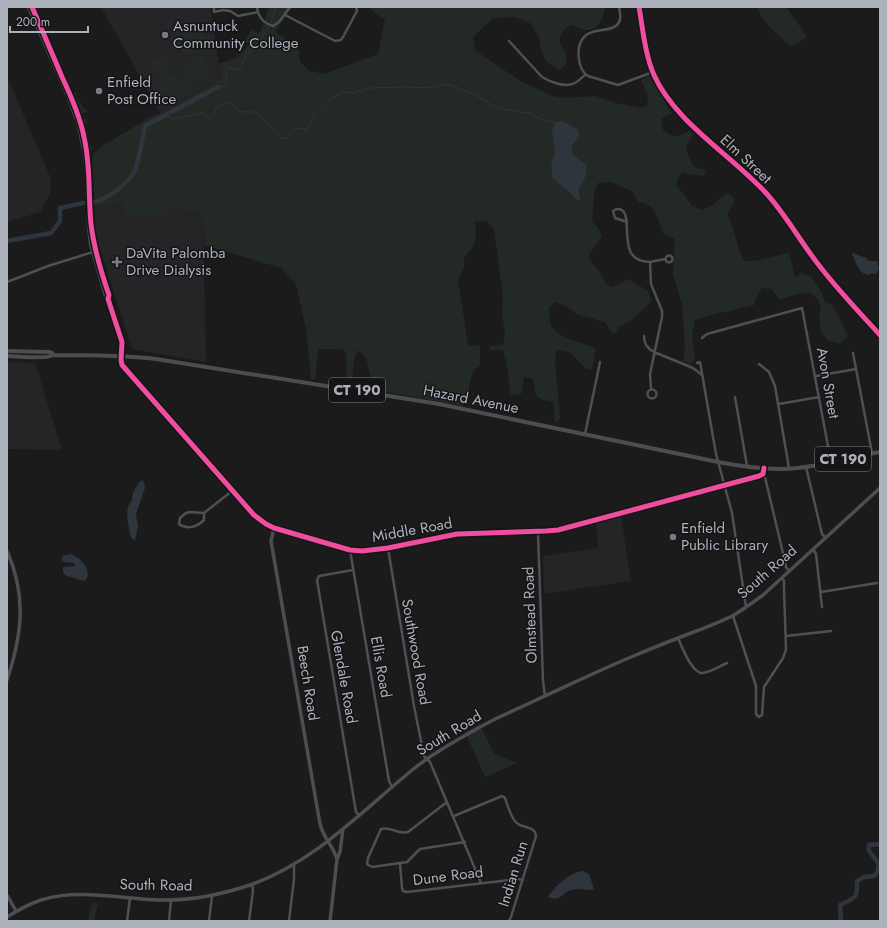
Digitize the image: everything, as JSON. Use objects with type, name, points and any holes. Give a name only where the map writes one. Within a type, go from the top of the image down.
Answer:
[{"type":"main road","name":"Hazard Avenue","points":[[7,351],[49,352],[54,355]]},
{"type":"main road","points":[[9,356],[21,351]]},
{"type":"main road","name":"Hazard Avenue","points":[[9,356],[122,356],[152,359],[408,399],[747,467],[789,468],[831,462],[880,452]]},
{"type":"street","points":[[28,7],[78,119]]},
{"type":"street","points":[[32,7],[58,67],[78,119],[90,184],[89,216],[94,252],[105,296],[108,299],[121,340],[122,356]]},
{"type":"street","points":[[214,7],[214,12],[223,10],[238,16],[258,12]]},
{"type":"street","points":[[257,7],[260,19],[266,24],[270,25],[277,24],[290,7]]},
{"type":"street","points":[[285,14],[334,41],[338,41],[341,40],[347,30],[356,11],[356,7]]},
{"type":"street","points":[[585,74],[579,55],[578,48],[580,42],[584,37],[592,32],[612,28],[618,24],[620,17],[619,7]]},
{"type":"street","name":"Elm Street","points":[[639,7],[648,59],[663,92],[675,109],[766,193],[781,211],[819,266],[880,335]]},
{"type":"street","points":[[508,41],[542,77],[550,81],[569,85],[585,74]]},
{"type":"street","points":[[56,71],[58,67]]},
{"type":"street","points":[[585,74],[618,85],[653,72]]},
{"type":"street","points":[[626,222],[615,218],[613,211],[620,208],[626,216],[627,239],[632,254],[636,258],[643,262],[665,259]]},
{"type":"street","points":[[7,282],[48,266],[94,252]]},
{"type":"street","points":[[650,262],[651,284],[662,311],[650,374],[651,389]]},
{"type":"street","name":"Avon Street","points":[[702,338],[706,334],[802,308],[831,462]]},
{"type":"street","points":[[644,336],[644,341],[647,347],[654,352],[693,368],[702,376]]},
{"type":"street","points":[[853,353],[872,453]]},
{"type":"street","name":"Middle Road","points":[[122,356],[125,367],[254,516],[274,528],[350,550],[362,551],[388,548],[457,534],[538,532],[558,530],[725,486],[759,476],[764,473]]},
{"type":"street","points":[[584,435],[600,362]]},
{"type":"street","points":[[697,363],[700,362],[718,462],[732,513],[746,607]]},
{"type":"street","points":[[759,364],[771,374],[775,386],[789,468]]},
{"type":"street","points":[[816,376],[856,369]]},
{"type":"street","points":[[735,397],[747,467]]},
{"type":"street","points":[[779,404],[819,397]]},
{"type":"street","points":[[806,466],[822,534],[825,537]]},
{"type":"street","points":[[764,468],[786,567],[789,571]]},
{"type":"street","name":"South Road","points":[[7,917],[23,907],[43,899],[60,896],[101,895],[171,900],[212,896],[252,884],[280,872],[328,841],[427,759],[478,728],[623,660],[733,616],[762,596],[880,488]]},
{"type":"street","points":[[204,513],[204,520],[198,525],[186,528],[179,524],[180,518],[186,513],[204,513],[232,491]]},
{"type":"street","name":"Beech Road","points":[[274,528],[271,540],[312,783],[321,830],[337,859]]},
{"type":"street","name":"Olmstead Road","points":[[538,532],[543,680],[545,696]]},
{"type":"street","name":"Southwood Road","points":[[388,548],[418,728],[424,756],[427,759]]},
{"type":"street","points":[[812,549],[816,554],[822,607]]},
{"type":"street","name":"Ellis Road","points":[[350,550],[389,781],[392,787]]},
{"type":"street","points":[[7,551],[18,586],[20,629],[17,648],[7,680]]},
{"type":"street","name":"Glendale Road","points":[[353,570],[319,576],[317,580],[356,812],[359,815]]},
{"type":"street","points":[[733,616],[756,686],[756,714],[759,717],[762,715],[764,687],[783,658],[786,650],[784,581],[782,578]]},
{"type":"street","points":[[820,592],[877,583]]},
{"type":"street","points":[[786,636],[831,630]]},
{"type":"street","points":[[678,638],[688,661],[697,672],[702,673],[727,663]]},
{"type":"street","points":[[756,686],[764,687]]},
{"type":"street","points":[[427,759],[430,762],[454,816],[482,883]]},
{"type":"street","name":"Indian Run","points":[[454,816],[499,797],[505,798],[517,824],[536,832],[523,880],[509,921]]},
{"type":"street","points":[[447,802],[408,832],[400,833],[384,828],[379,832],[367,864],[372,867],[407,862],[420,849],[465,842]]},
{"type":"street","points":[[335,921],[330,921],[337,859],[340,852],[343,829]]},
{"type":"street","name":"Dune Road","points":[[400,863],[402,888],[403,891],[407,892],[518,879],[523,880]]},
{"type":"street","points":[[290,921],[294,864]]},
{"type":"street","points":[[249,921],[253,891],[252,884]]},
{"type":"street","points":[[7,895],[16,911]]},
{"type":"street","points":[[209,921],[212,896]]},
{"type":"street","points":[[127,921],[130,898]]},
{"type":"street","points":[[169,921],[171,900]]},
{"type":"shaded area","name":"Asnuntuck Community College","points":[[101,7],[210,7],[221,78],[161,114]]},
{"type":"shaded area","points":[[269,7],[293,7],[275,31],[299,51],[300,62],[310,71],[324,74],[378,54],[385,19],[374,13],[370,7],[605,7],[602,19],[595,28],[585,30],[572,25],[563,30],[559,40],[566,54],[566,65],[559,70],[546,61],[541,49],[539,37],[530,23],[515,17],[493,18],[473,37],[476,51],[522,82],[553,96],[565,98],[595,96],[612,102],[640,108],[647,106],[648,96],[641,80],[649,76],[672,113],[661,119],[663,130],[674,137],[684,134],[690,130],[694,134],[688,143],[688,154],[694,167],[704,169],[706,173],[703,176],[683,173],[679,176],[676,186],[684,194],[691,205],[701,210],[713,205],[726,193],[732,196],[735,200],[727,214],[744,261],[755,261],[788,253],[795,277],[802,273],[811,277],[819,287],[825,301],[834,307],[848,336],[840,344],[827,340],[821,331],[819,317],[821,309],[818,299],[810,292],[779,300],[772,289],[762,288],[754,305],[695,320],[692,335],[695,359],[691,364],[683,361],[685,348],[682,304],[673,274],[675,239],[663,233],[653,209],[644,203],[638,202],[633,192],[612,182],[598,183],[594,195],[592,221],[602,236],[589,255],[592,263],[600,272],[606,284],[613,287],[628,279],[648,291],[651,302],[632,320],[618,327],[616,333],[611,333],[606,323],[578,315],[566,306],[555,302],[549,308],[551,325],[556,332],[566,338],[596,349],[592,369],[587,369],[583,366],[571,353],[556,351],[555,360],[560,418],[557,422],[555,422],[554,402],[543,400],[536,395],[533,378],[524,377],[522,393],[511,395],[503,350],[490,350],[489,346],[503,345],[505,335],[502,313],[503,297],[494,229],[486,221],[475,221],[476,231],[474,245],[464,257],[464,268],[458,280],[468,345],[480,346],[480,365],[473,371],[464,406],[374,390],[366,357],[357,350],[354,360],[352,380],[347,380],[346,352],[341,349],[318,349],[315,380],[311,379],[306,329],[296,284],[281,268],[204,245],[203,212],[167,210],[164,218],[126,218],[123,203],[95,208],[92,156],[101,147],[155,114],[161,114],[221,78],[219,63],[236,58],[242,52],[249,44],[244,41],[252,29],[258,33],[257,35],[261,30]]},
{"type":"shaded area","points":[[757,7],[786,7],[806,37],[800,42],[790,46],[766,23]]},
{"type":"shaded area","points":[[184,27],[189,27],[202,33],[207,41],[210,51],[186,54],[183,51]]},
{"type":"shaded area","points":[[163,56],[171,72],[157,74],[153,71],[149,62]]},
{"type":"shaded area","points":[[199,56],[204,58],[212,80],[207,82],[193,81],[185,77],[179,69]]},
{"type":"shaded area","points":[[164,75],[173,75],[181,78],[187,83],[192,91],[166,104],[152,80]]},
{"type":"shaded area","points":[[7,76],[51,179],[50,195],[40,212],[7,222]]},
{"type":"shaded area","points":[[75,92],[84,109],[87,110],[81,115],[72,95]]},
{"type":"shaded area","points":[[84,118],[87,120],[87,123],[85,124],[91,147],[94,148],[90,152],[82,121]]},
{"type":"shaded area","points":[[563,121],[577,129],[580,136],[572,145],[572,154],[587,166],[585,178],[579,189],[580,200],[576,199],[553,179],[551,165],[555,153],[552,129],[556,122]]},
{"type":"shaded area","points":[[123,203],[126,218],[167,210],[203,212],[206,362],[132,349],[95,233],[95,208]]},
{"type":"shaded area","points":[[853,253],[866,258],[869,261],[877,261],[879,268],[876,274],[871,273],[869,275],[862,272],[856,264],[852,254]]},
{"type":"shaded area","points":[[7,362],[35,363],[62,450],[7,449]]},
{"type":"shaded area","points":[[142,480],[145,488],[136,514],[138,526],[135,541],[130,534],[127,512],[135,489]]},
{"type":"shaded area","points":[[621,516],[631,581],[544,594],[543,556],[598,548],[596,523]]},
{"type":"shaded area","points":[[70,554],[78,558],[84,564],[88,572],[86,580],[84,581],[67,576],[63,573],[63,567],[75,566],[74,563],[62,561],[62,556]]},
{"type":"shaded area","points":[[480,724],[494,754],[517,763],[485,777],[465,732]]},
{"type":"shaded area","points":[[583,871],[589,874],[594,889],[574,889],[568,891],[559,898],[548,897],[563,880],[573,874]]},
{"type":"shaded area","points":[[92,903],[98,904],[94,920],[99,921],[88,921]]},
{"type":"waterway","points":[[271,23],[276,7]]},
{"type":"waterway","points":[[218,87],[226,86],[226,71],[228,67],[236,70],[242,66],[244,59],[266,32],[268,27]]},
{"type":"waterway","points":[[165,115],[173,119],[204,113],[208,118],[215,114],[216,108],[228,102],[241,112],[257,112],[280,137],[287,139],[297,128],[307,130],[314,114],[328,101],[342,92],[353,93],[370,88],[428,88],[448,84],[472,93],[497,108],[528,113],[545,121],[557,123]]},
{"type":"waterway","points":[[94,202],[99,201],[118,190],[132,175],[138,159],[145,126],[218,87]]},
{"type":"waterway","points":[[7,241],[51,233],[60,221],[60,208],[83,203]]},
{"type":"waterway","points":[[841,921],[840,905],[854,897],[857,891],[857,881],[864,877],[874,876],[878,871],[879,864],[869,851],[869,845],[880,844]]},
{"type":"cycle path","points":[[32,7],[72,99],[82,129],[88,159],[92,233],[98,260],[109,295],[108,299],[122,342],[122,365],[254,515],[266,524],[274,528],[350,550],[362,551],[388,548],[457,534],[558,530],[759,476],[763,474],[764,468]]},
{"type":"cycle path","points":[[639,7],[648,59],[663,92],[689,123],[766,193],[825,273],[880,335]]},
{"type":"place","name":"Asnuntuck Community College","points":[[165,35]]},
{"type":"place","name":"Enfield Post Office","points":[[99,91]]},
{"type":"place","name":"DaVita Palomba Drive Dialysis","points":[[117,262]]},
{"type":"place","name":"Enfield Public Library","points":[[673,537]]}]
